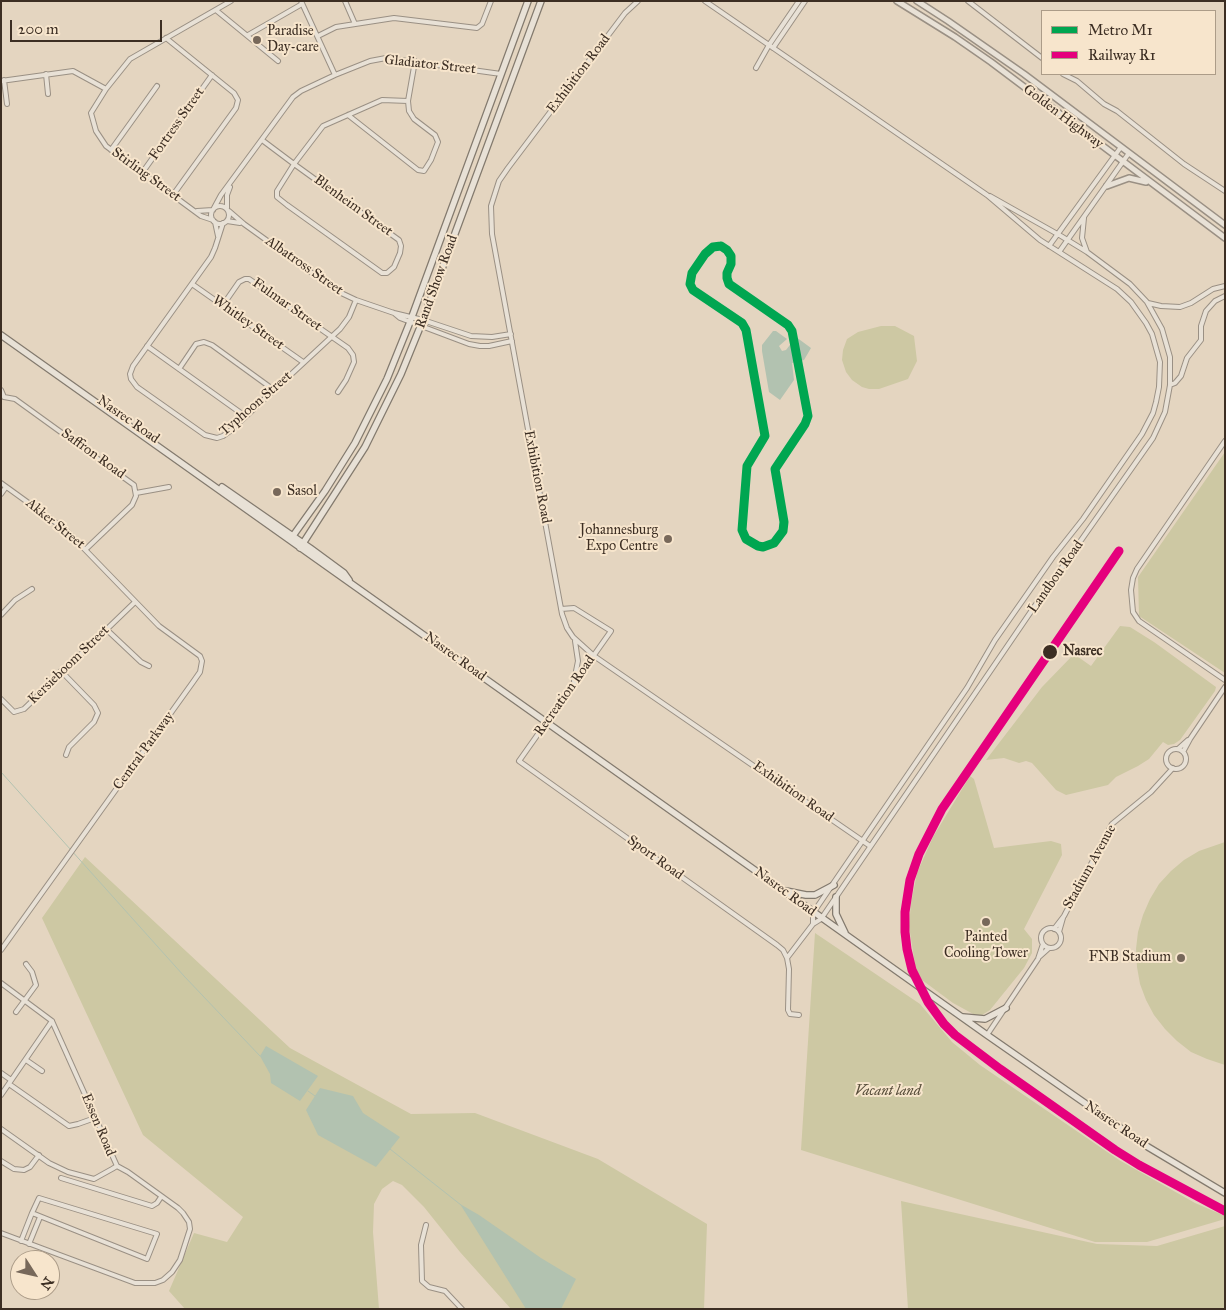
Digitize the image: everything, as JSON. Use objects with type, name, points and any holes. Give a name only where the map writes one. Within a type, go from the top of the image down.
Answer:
[{"type":"main road","name":"Rand Show Road","points":[[292,538],[325,491],[355,443],[387,379],[411,319],[528,1]]},
{"type":"main road","name":"Rand Show Road","points":[[301,545],[365,447],[398,381],[422,323],[541,1]]},
{"type":"main road","name":"Nasrec Road","points":[[1,330],[301,545],[344,573],[351,582],[784,890],[821,919],[1148,1147],[1225,1193]]},
{"type":"main road","name":"Nasrec Road","points":[[1,335],[292,538]]},
{"type":"main road","points":[[784,890],[815,895],[834,885]]},
{"type":"main road","points":[[836,898],[836,914],[846,935]]},
{"type":"main road","points":[[961,1016],[985,1019],[1006,1008]]},
{"type":"street","name":"Stirling Street","points":[[214,221],[206,219],[111,150],[102,142],[90,115],[92,109],[127,62],[166,38],[217,11],[231,1]]},
{"type":"street","points":[[345,1],[355,24]]},
{"type":"street","points":[[318,36],[336,27],[398,18],[477,28],[482,24],[491,1]]},
{"type":"street","name":"Exhibition Road","points":[[638,1],[625,13],[513,161],[499,181],[491,206],[492,234],[561,609],[567,628],[575,641],[594,656],[870,846]]},
{"type":"street","points":[[705,1],[988,195],[1023,227],[1059,252],[1129,153]]},
{"type":"street","points":[[756,68],[800,1]]},
{"type":"street","points":[[771,46],[805,1]]},
{"type":"street","name":"Golden Highway","points":[[898,1],[991,62],[1225,238]]},
{"type":"street","name":"Golden Highway","points":[[917,1],[1017,69],[1225,225]]},
{"type":"street","points":[[968,1],[1041,57]]},
{"type":"street","points":[[248,35],[302,2],[335,75]]},
{"type":"street","points":[[217,11],[278,61]]},
{"type":"street","points":[[166,38],[236,94],[237,105],[173,195]]},
{"type":"street","name":"Gladiator Street","points":[[213,209],[221,195],[294,95],[335,75],[382,58],[501,74]]},
{"type":"street","points":[[348,115],[418,170],[422,172],[427,168],[437,146],[437,138],[411,115],[408,106],[415,61]]},
{"type":"street","points":[[7,104],[3,80],[75,71],[106,89]]},
{"type":"street","points":[[46,74],[48,94]]},
{"type":"street","name":"Fortress Street","points":[[142,173],[212,75]]},
{"type":"street","points":[[1065,75],[1077,81],[1104,104],[1117,111],[1184,164],[1225,192]]},
{"type":"street","points":[[111,150],[157,86]]},
{"type":"street","points":[[294,164],[319,129],[326,124],[382,100],[408,101]]},
{"type":"street","name":"Blenheim Street","points":[[262,140],[399,240],[402,246],[394,267],[389,272],[382,273],[279,199],[276,194],[278,189],[294,164]]},
{"type":"street","points":[[1049,246],[1121,147]]},
{"type":"street","points":[[1106,186],[1129,178],[1155,186]]},
{"type":"street","name":"Gladiator Street","points":[[228,210],[228,193],[232,182]]},
{"type":"street","points":[[988,195],[1067,240]]},
{"type":"street","points":[[214,221],[225,222],[229,216],[228,210],[220,206],[213,209],[211,216],[218,238]]},
{"type":"street","name":"Stirling Street","points":[[195,211],[203,212],[213,209]]},
{"type":"street","name":"Albatross Street","points":[[228,210],[244,224],[337,290],[356,300],[422,323]]},
{"type":"street","points":[[1084,216],[1082,238],[1087,252]]},
{"type":"street","name":"Albatross Street","points":[[225,222],[244,224]]},
{"type":"street","name":"Typhoon Street","points":[[225,222],[211,257],[133,366],[130,374],[133,383],[140,390],[205,435],[213,438],[223,436],[332,337],[345,323],[356,300]]},
{"type":"street","name":"Landbou Road","points":[[821,919],[964,708],[1156,433],[1165,412],[1170,385],[1170,357],[1165,338],[1155,315],[1147,302],[1130,284],[1087,252],[1067,240]]},
{"type":"street","name":"Landbou Road","points":[[813,913],[834,885],[967,688],[1008,622],[1053,557],[1083,519],[1149,422],[1153,413],[1159,387],[1160,362],[1152,334],[1131,302],[1105,280],[1059,252]]},
{"type":"street","name":"Fulmar Street","points":[[223,305],[239,282],[245,278],[249,279],[332,337]]},
{"type":"street","name":"Whitley Street","points":[[192,284],[304,362]]},
{"type":"street","points":[[1147,302],[1162,306],[1180,307],[1191,303],[1208,292],[1225,286]]},
{"type":"street","points":[[1170,385],[1181,376],[1187,358],[1201,340],[1201,326],[1206,311],[1215,301],[1225,296]]},
{"type":"street","points":[[422,323],[471,336],[492,337],[511,334]]},
{"type":"street","points":[[422,323],[453,339],[480,346],[512,342]]},
{"type":"street","points":[[332,337],[348,348],[354,358],[350,373],[338,392]]},
{"type":"street","points":[[180,369],[196,344],[204,342],[212,345],[274,390]]},
{"type":"street","points":[[148,346],[245,416]]},
{"type":"street","points":[[1,390],[4,397],[1,401]]},
{"type":"street","name":"Saffron Road","points":[[4,397],[15,399],[132,482],[136,493],[132,505],[86,549]]},
{"type":"street","points":[[1225,441],[1137,569],[1131,590],[1133,612],[1139,621],[1225,680]]},
{"type":"street","name":"Akker Street","points":[[1,483],[30,502],[66,530],[104,569]]},
{"type":"street","points":[[1,494],[6,487]]},
{"type":"street","points":[[136,493],[169,487]]},
{"type":"street","points":[[1083,519],[1092,525]]},
{"type":"street","name":"Central Parkway","points":[[1,950],[202,668],[200,656],[168,633],[104,569]]},
{"type":"street","points":[[1,615],[15,600],[32,589]]},
{"type":"street","name":"Kersieboom Street","points":[[1,699],[14,712],[21,710],[135,602]]},
{"type":"street","name":"Recreation Road","points":[[519,760],[611,631],[574,608],[561,609]]},
{"type":"street","points":[[106,629],[141,662],[148,666]]},
{"type":"street","points":[[572,687],[578,661],[575,641]]},
{"type":"street","points":[[61,672],[94,704],[98,713],[94,722],[69,747],[66,755]]},
{"type":"street","points":[[1183,752],[1225,687]]},
{"type":"street","points":[[967,688],[976,692]]},
{"type":"street","points":[[955,705],[964,708]]},
{"type":"street","points":[[1178,749],[1183,752],[1186,758],[1184,764],[1178,768],[1173,768],[1167,764],[1168,752],[1178,749],[1190,739]]},
{"type":"street","name":"Sport Road","points":[[519,760],[777,945],[783,950],[787,958]]},
{"type":"street","name":"Stadium Avenue","points":[[1162,779],[1167,764]]},
{"type":"street","name":"Stadium Avenue","points":[[1054,929],[1064,916],[1112,824],[1151,792],[1173,768]]},
{"type":"street","points":[[813,913],[813,924]]},
{"type":"street","name":"Stadium Avenue","points":[[1059,932],[1064,916]]},
{"type":"street","points":[[799,1015],[790,1014],[788,1010],[789,969],[787,958],[813,924],[821,919]]},
{"type":"street","points":[[1038,959],[1043,944],[1043,934],[1047,930],[1054,929],[1059,932],[1060,944],[1055,948],[1049,948],[1043,944]]},
{"type":"street","points":[[987,1035],[1038,959],[1049,948]]},
{"type":"street","points":[[16,1012],[34,989],[36,982],[26,964]]},
{"type":"street","name":"Essen Road","points":[[1,983],[52,1021],[116,1166],[97,1178],[85,1178],[60,1170],[1,1129]]},
{"type":"street","points":[[1,1095],[52,1021]]},
{"type":"street","points":[[26,1060],[42,1071]]},
{"type":"street","points":[[1,1073],[10,1082],[69,1126],[95,1118]]},
{"type":"street","points":[[1,1161],[21,1171],[30,1166],[38,1155]]},
{"type":"street","points":[[1,1233],[134,1283],[155,1283],[168,1276],[176,1267],[190,1230],[189,1222],[183,1213],[128,1172],[116,1166]]},
{"type":"street","points":[[62,1178],[152,1206],[162,1197]]},
{"type":"street","points":[[22,1241],[32,1214],[38,1198],[157,1234],[147,1259],[32,1214]]},
{"type":"street","points":[[29,1244],[40,1217]]},
{"type":"street","points":[[426,1225],[421,1245],[422,1281],[429,1287],[444,1290],[462,1309]]},
{"type":"green space","points":[[881,326],[895,326],[914,336],[917,361],[908,379],[879,389],[869,389],[862,387],[852,380],[846,372],[842,360],[843,350],[847,339],[858,332]]},
{"type":"green space","points":[[1225,452],[1225,673],[1139,616],[1138,577]]},
{"type":"green space","points":[[1120,626],[1130,627],[1154,642],[1216,687],[1180,740],[1168,745],[1163,742],[1149,759],[1116,777],[1108,785],[1066,795],[1056,790],[1032,763],[1026,761],[1019,763],[1004,758],[986,760],[1042,687],[1074,654],[1091,666]]},
{"type":"green space","points":[[970,776],[974,779],[994,848],[1051,841],[1061,844],[1062,855],[1024,929],[1032,939],[1032,953],[1024,968],[990,1010],[982,1015],[975,1015],[953,1003],[922,980],[916,971],[909,926],[917,873],[933,837]]},
{"type":"green space","name":"FNB Stadium","points":[[1225,842],[1225,1065],[1191,1052],[1165,1029],[1154,1015],[1140,984],[1136,949],[1143,915],[1159,884],[1184,860],[1199,851]]},
{"type":"green space","points":[[85,857],[290,1048],[411,1114],[475,1113],[598,1159],[707,1224],[704,1309],[511,1309],[460,1252],[424,1207],[402,1185],[393,1181],[382,1189],[374,1204],[373,1232],[379,1309],[185,1309],[169,1291],[194,1233],[227,1242],[243,1217],[143,1135],[42,918]]},
{"type":"green space","name":"Vacant land","points":[[815,933],[920,1004],[952,1042],[980,1065],[1119,1160],[1195,1203],[1225,1216],[1225,1219],[1147,1242],[1095,1242],[801,1150]]},
{"type":"green space","points":[[901,1201],[1097,1244],[1157,1246],[1225,1226],[1225,1309],[908,1309]]},
{"type":"shaded area","points":[[773,331],[787,339],[779,346],[782,351],[786,350],[796,337],[811,348],[804,360],[792,363],[794,380],[780,400],[769,392],[762,351],[762,345]]},
{"type":"shaded area","points":[[266,1046],[318,1076],[300,1101],[271,1083],[270,1074],[260,1056]]},
{"type":"shaded area","points":[[320,1088],[353,1096],[363,1113],[400,1137],[376,1167],[318,1135],[306,1110]]},
{"type":"shaded area","points":[[460,1204],[576,1279],[561,1309],[526,1309]]},
{"type":"waterway","points":[[1,772],[184,976],[260,1056]]},
{"type":"waterway","points":[[308,1091],[315,1096]]},
{"type":"waterway","points":[[390,1149],[461,1205]]},
{"type":"metro line","name":"M1","points":[[721,246],[731,256],[731,264],[727,273],[729,284],[788,325],[792,331],[808,416],[805,424],[775,469],[784,522],[783,531],[774,543],[763,547],[746,539],[742,530],[747,466],[765,436],[746,330],[742,323],[693,290],[690,284],[692,273],[705,254],[713,247],[721,246]]},
{"type":"rail line","name":"R1","points":[[1119,551],[942,809],[919,854],[910,880],[905,912],[907,949],[912,970],[928,1002],[944,1024],[955,1035],[1115,1150],[1225,1211]]},
{"type":"place","name":"Paradise Day-care","points":[[257,40]]},
{"type":"place","name":"Sasol","points":[[277,492]]},
{"type":"place","name":"Johannesburg Expo Centre","points":[[668,539]]},
{"type":"place","name":"Nasrec","points":[[1050,652]]},
{"type":"place","name":"Painted Cooling Tower","points":[[986,922]]},
{"type":"place","name":"FNB Stadium","points":[[1181,958]]}]
